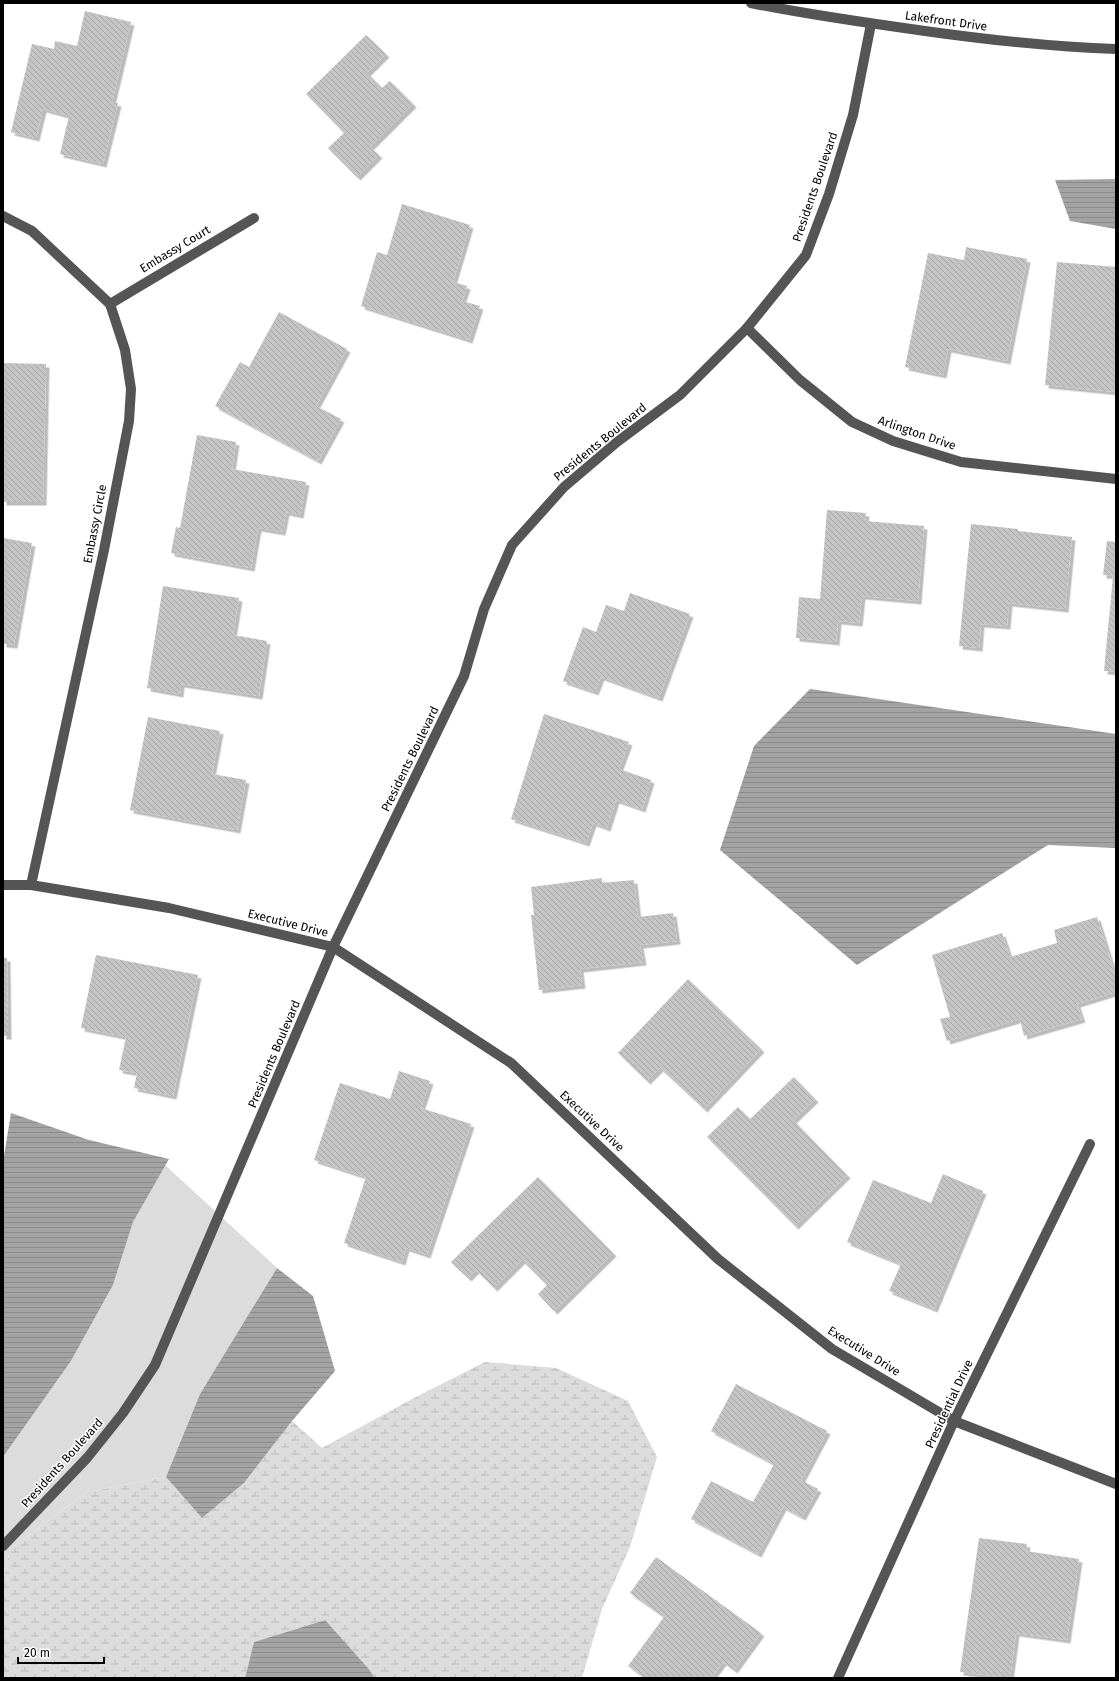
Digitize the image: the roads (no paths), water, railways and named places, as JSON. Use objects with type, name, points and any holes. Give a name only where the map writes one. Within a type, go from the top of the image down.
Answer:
[{"type":"street","name":"Lakefront Drive","points":[[751,3],[810,15],[991,40],[1073,48],[1116,49]]},
{"type":"street","name":"Presidents Boulevard","points":[[3,1546],[87,1458],[123,1413],[155,1365],[333,947],[464,676],[484,609],[512,545],[564,487],[617,442],[680,395],[747,328],[806,255],[830,194],[853,115],[871,24]]},
{"type":"street","name":"Embassy Circle","points":[[3,216],[32,230],[110,304],[124,350],[131,389],[129,421],[104,550],[31,885]]},
{"type":"street","name":"Embassy Court","points":[[110,304],[254,218]]},
{"type":"street","name":"Arlington Drive","points":[[747,328],[800,380],[852,422],[893,441],[961,462],[1116,479]]},
{"type":"street","name":"Executive Drive","points":[[3,885],[31,885],[169,908],[333,947],[511,1063],[630,1173],[718,1259],[832,1349],[954,1421],[1116,1484]]},
{"type":"street","name":"Presidential Drive","points":[[838,1678],[954,1421],[1090,1144]]}]
